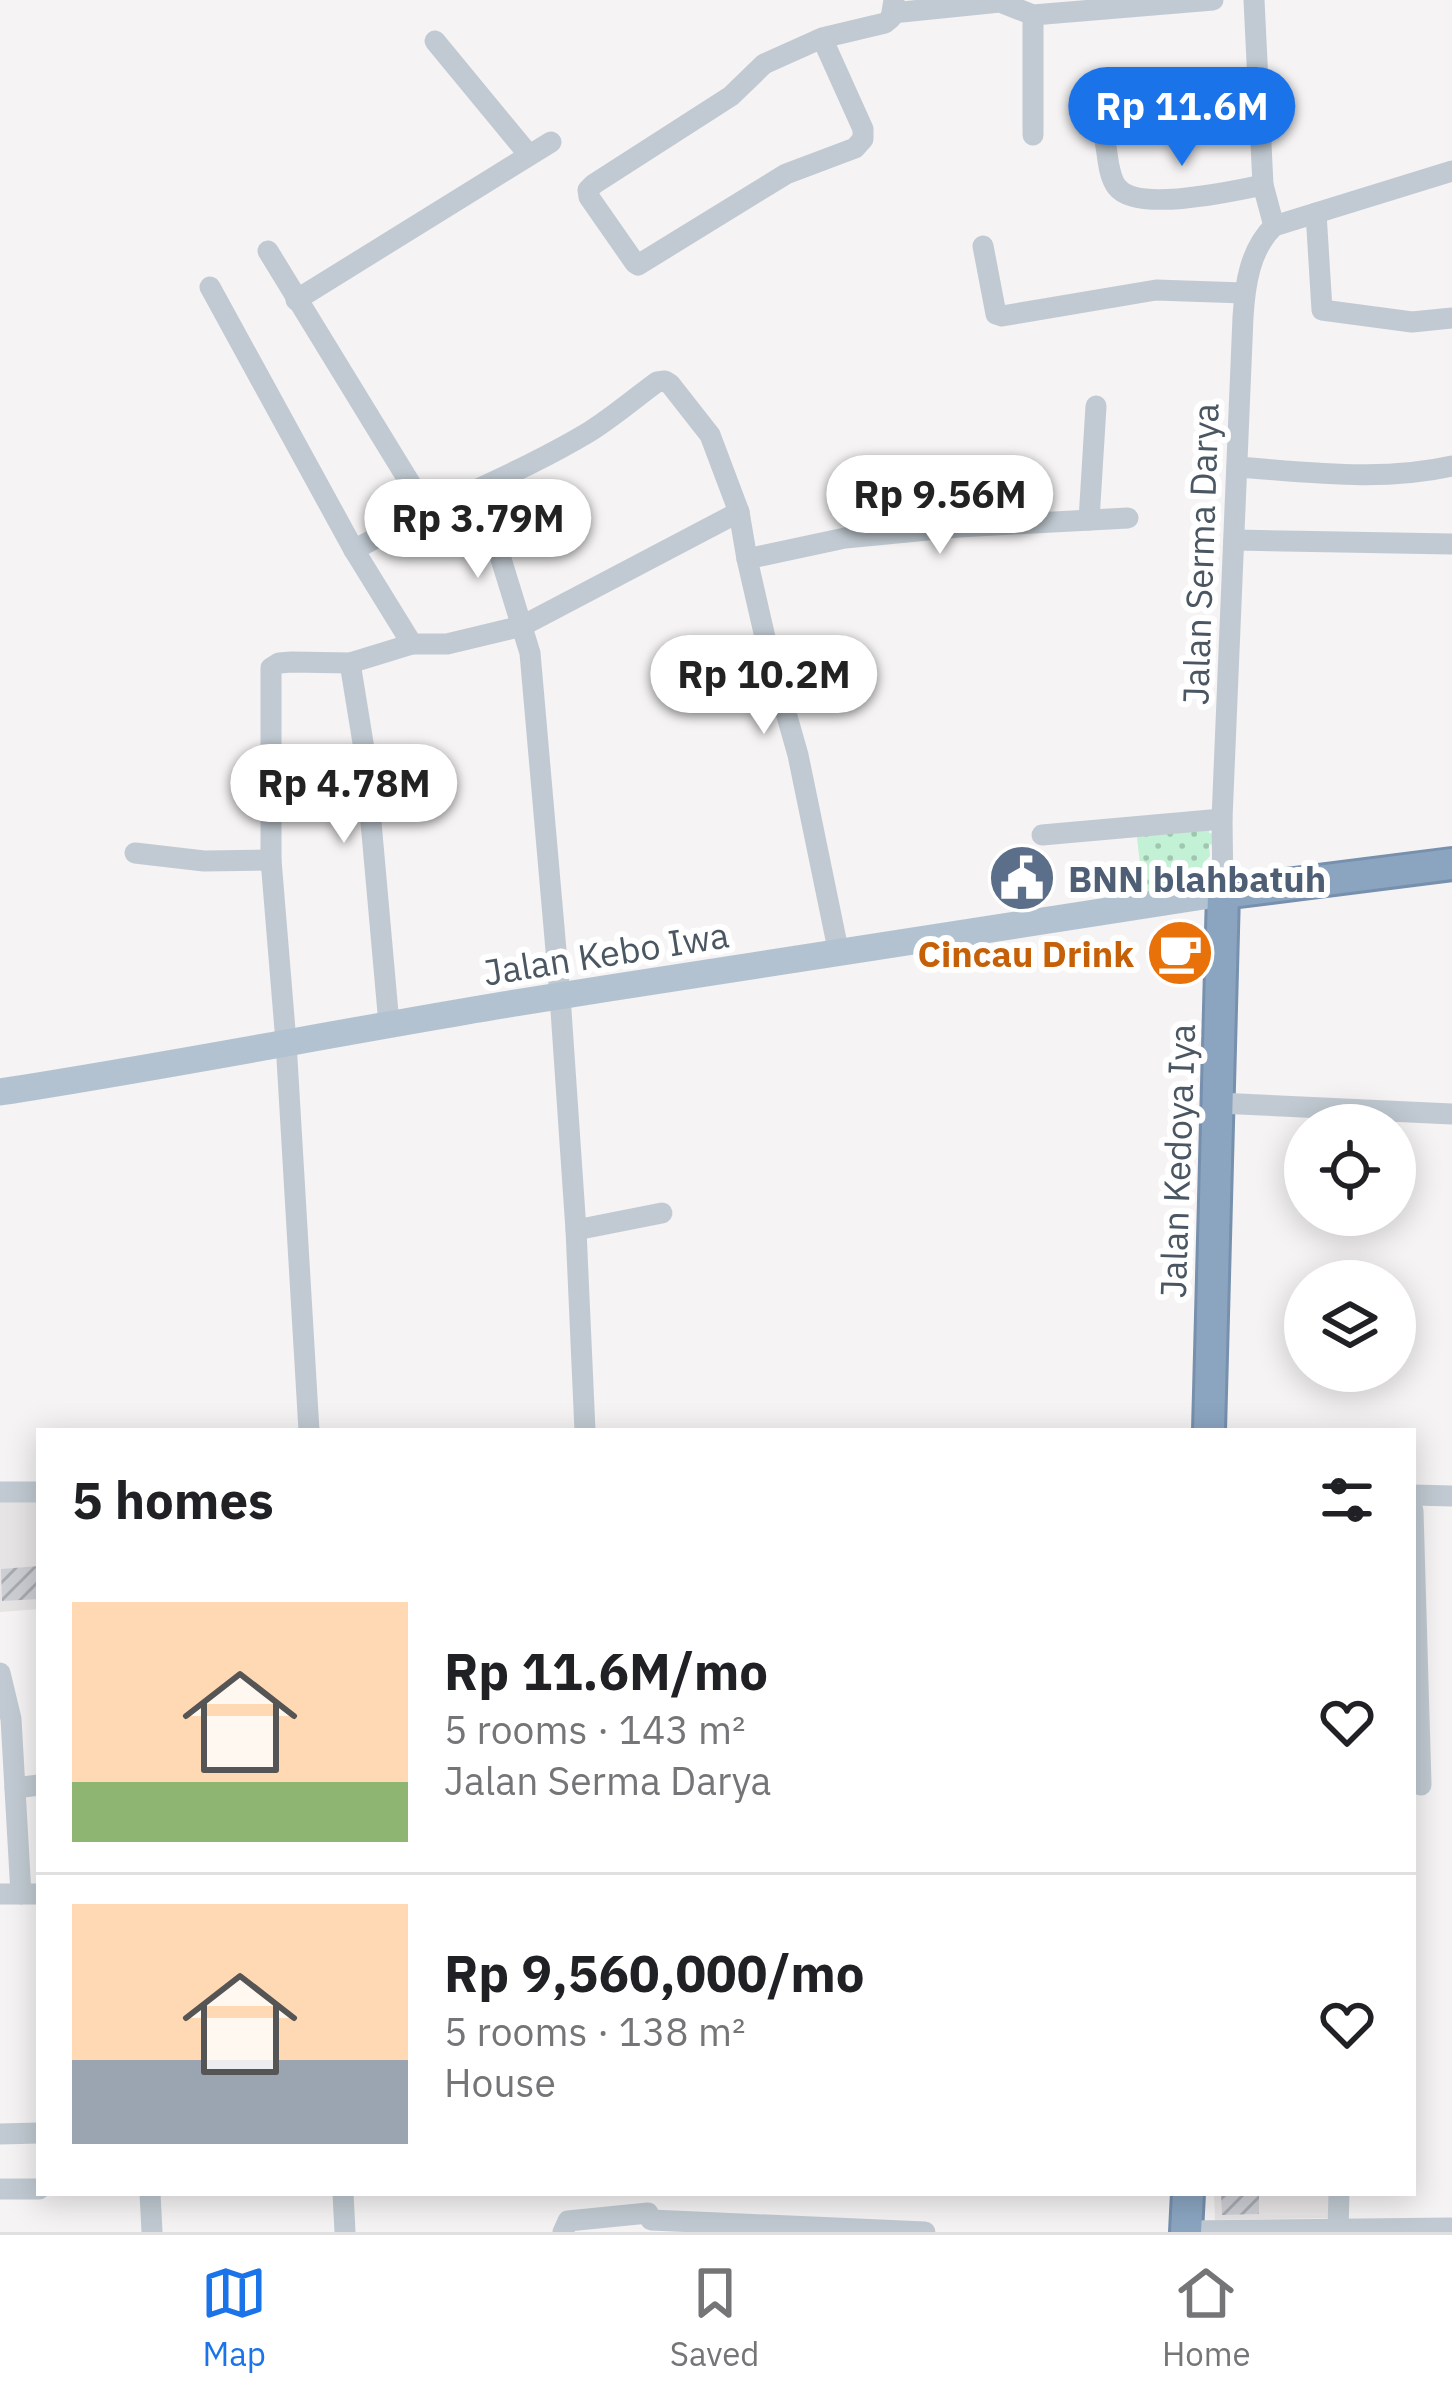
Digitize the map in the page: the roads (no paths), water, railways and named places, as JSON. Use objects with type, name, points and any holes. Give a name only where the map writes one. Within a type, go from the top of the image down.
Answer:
[{"type":"highway","points":[[1223,892],[1452,864]]},
{"type":"highway","name":"Jalan Kedoya Iya","points":[[1209,1428],[1223,892]]},
{"type":"highway","points":[[1186,2232],[1188,2196]]},
{"type":"main road","name":"Jalan Kebo Iwa","points":[[0,1092],[388,1024],[1223,892]]},
{"type":"street","points":[[823,38],[863,129],[863,140],[855,148],[786,174],[638,265],[588,190],[731,97],[764,64],[823,38],[885,23],[893,6],[1000,2],[1033,15],[1213,0]]},
{"type":"street","points":[[1254,0],[1263,185],[1274,226],[1452,171]]},
{"type":"street","points":[[1033,15],[1033,135]]},
{"type":"street","points":[[435,41],[529,155]]},
{"type":"street","points":[[1106,141],[1113,182],[1120,191],[1140,199],[1185,198],[1263,185]]},
{"type":"street","points":[[296,299],[550,142]]},
{"type":"street","points":[[1316,213],[1322,310],[1412,322],[1452,318]]},
{"type":"street","name":"Jalan Serma Darya","points":[[1223,892],[1244,293],[1260,239],[1274,226]]},
{"type":"street","points":[[983,246],[996,314],[1002,316],[1156,290],[1244,293]]},
{"type":"street","points":[[268,251],[429,514]]},
{"type":"street","points":[[210,287],[354,550],[412,644]]},
{"type":"street","points":[[354,550],[590,431],[657,382],[665,381],[710,435],[740,512],[771,660],[799,755],[839,954]]},
{"type":"street","points":[[1089,520],[1096,406]]},
{"type":"street","points":[[1237,467],[1348,475],[1452,466]]},
{"type":"street","points":[[309,1428],[271,860],[270,672],[280,663],[350,663],[412,644],[524,634],[740,512]]},
{"type":"street","points":[[747,559],[845,538],[1128,518]]},
{"type":"street","points":[[489,520],[524,634],[560,996],[585,1428]]},
{"type":"street","points":[[1234,540],[1452,544]]},
{"type":"street","points":[[350,663],[365,755],[388,1024]]},
{"type":"street","points":[[1042,835],[1222,819]]},
{"type":"street","points":[[135,853],[204,861],[271,860]]},
{"type":"street","points":[[1218,1103],[1452,1114]]},
{"type":"street","points":[[576,1230],[662,1214]]},
{"type":"street","points":[[0,1492],[36,1492]]},
{"type":"street","points":[[1416,1496],[1452,1496]]},
{"type":"street","points":[[1416,1614],[1421,1785]]},
{"type":"street","points":[[0,1673],[11,1719],[20,1894]]},
{"type":"street","points":[[15,1788],[36,1785]]},
{"type":"street","points":[[0,2134],[36,2133]]},
{"type":"street","points":[[0,2189],[36,2189]]},
{"type":"street","points":[[150,2196],[152,2232]]},
{"type":"street","points":[[343,2196],[345,2232]]},
{"type":"street","points":[[1338,2231],[1339,2196]]},
{"type":"street","points":[[563,2232],[568,2221],[650,2214],[828,2230],[925,2232]]},
{"type":"street","points":[[1186,2232],[1452,2228]]},
{"type":"place","name":"BNN blahbatuh","points":[[1022,878]]},
{"type":"place","name":"Cincau Drink","points":[[1180,953]]}]
